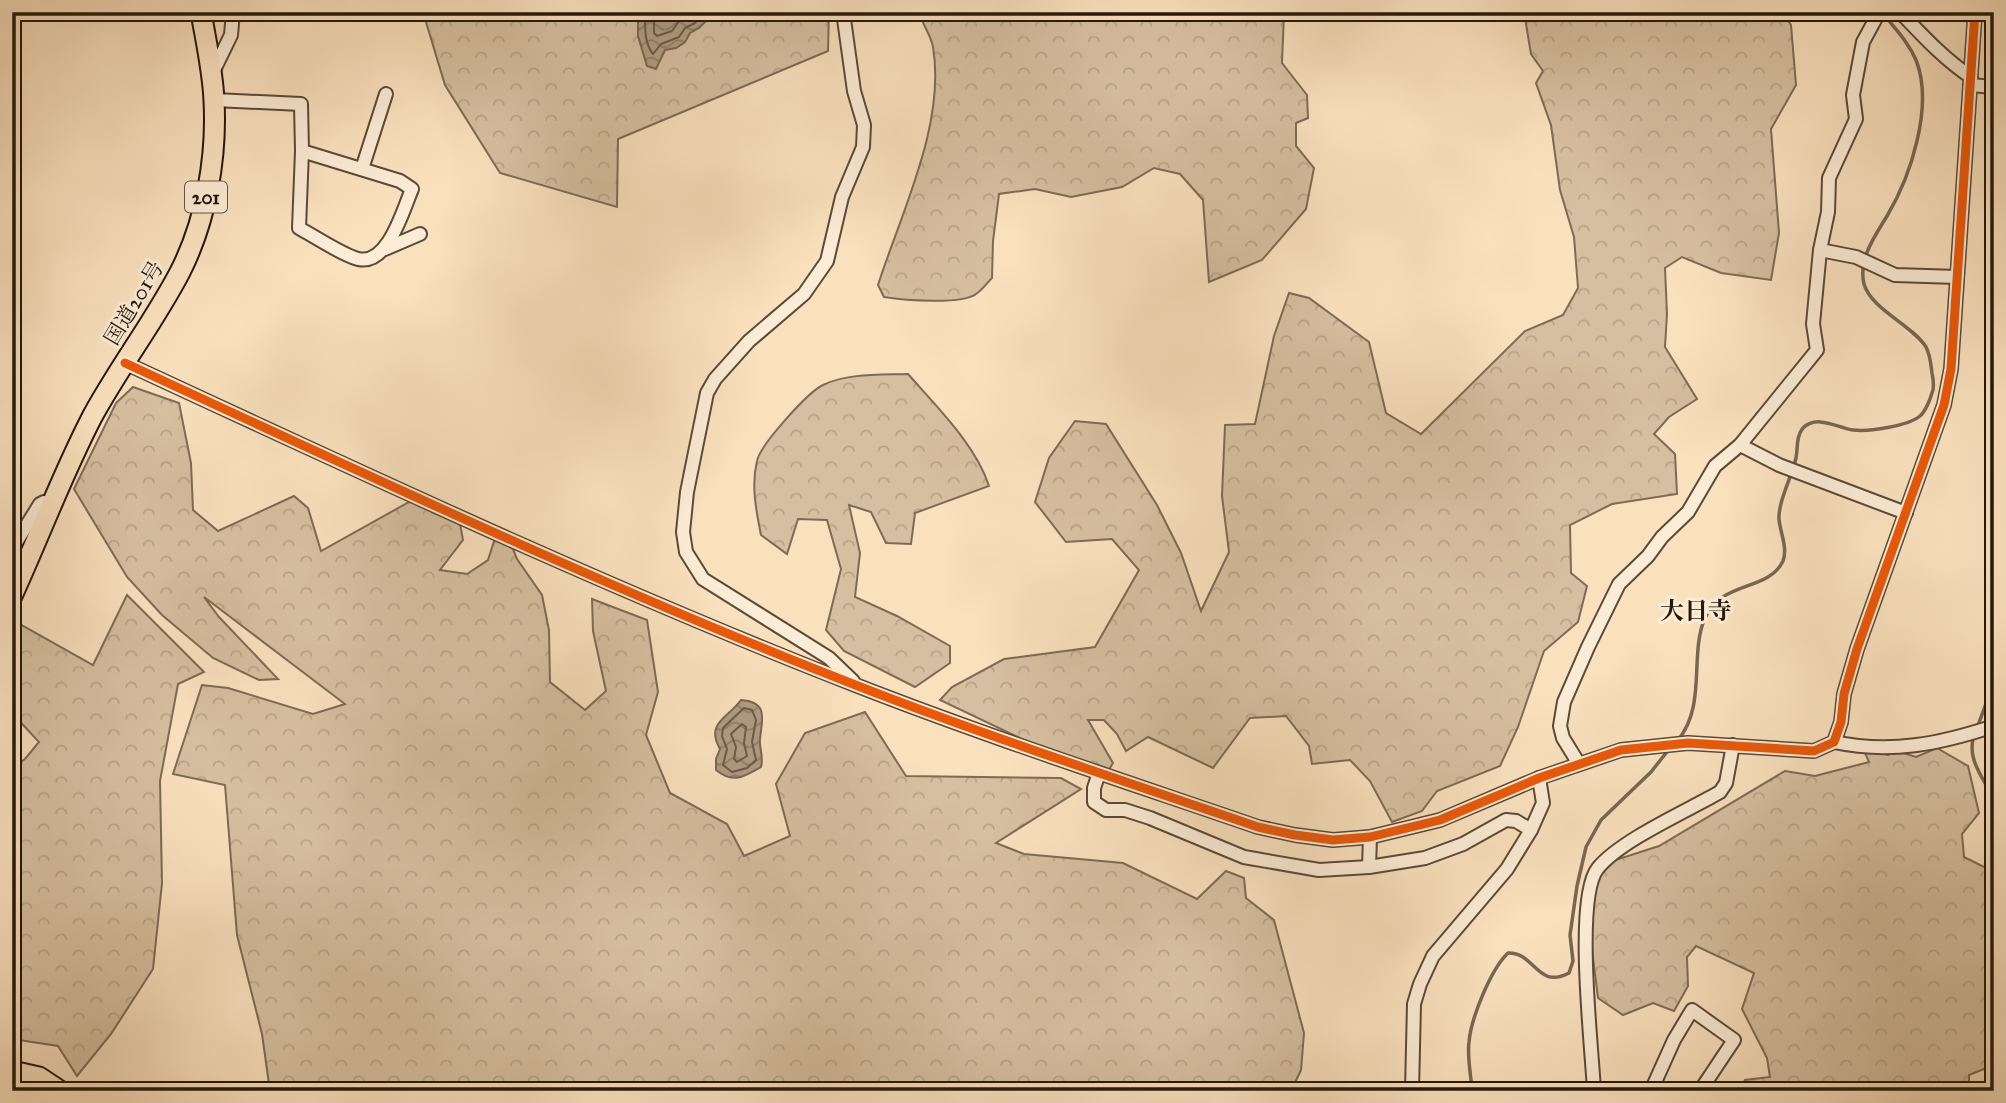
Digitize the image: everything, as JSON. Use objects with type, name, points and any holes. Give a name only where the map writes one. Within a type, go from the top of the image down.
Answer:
[{"type":"highway","name":"国道201号","points":[[12,596],[73,454],[181,270],[194,238],[210,174],[214,141],[215,100],[201,12]]},
{"type":"highway","points":[[12,1071],[39,1077],[61,1091]]},
{"type":"street","points":[[211,74],[231,35],[233,12]]},
{"type":"street","points":[[843,12],[854,91],[864,125],[863,147],[842,197],[827,261],[804,294],[750,341],[715,379],[707,393],[689,482],[683,531],[686,552],[703,579],[830,658],[858,686]]},
{"type":"street","points":[[1579,764],[1563,738],[1560,726],[1564,702],[1619,584],[1688,512],[1716,466],[1740,445],[1817,350],[1813,324],[1828,212],[1829,178],[1856,119],[1853,96],[1863,42],[1876,18],[1871,12]]},
{"type":"street","points":[[1900,12],[1971,81],[1994,87]]},
{"type":"street","points":[[1834,742],[1857,649],[1944,405],[1951,369],[1975,12]]},
{"type":"street","points":[[362,169],[386,94]]},
{"type":"street","points":[[215,100],[301,104],[299,228],[360,260],[375,256],[390,242],[412,190],[400,181],[302,151]]},
{"type":"street","points":[[381,251],[420,233]]},
{"type":"street","points":[[1821,250],[1856,257],[1895,275],[1957,277]]},
{"type":"street","points":[[125,363],[390,485],[718,629],[858,686],[1010,743],[1258,827],[1295,835],[1333,840],[1370,836],[1440,820],[1539,778],[1621,750],[1688,743],[1814,751],[1834,742],[1863,748],[1891,748],[1956,738],[1994,726]]},
{"type":"street","points":[[1740,445],[1779,465],[1906,513]]},
{"type":"street","points":[[12,548],[40,504],[44,502],[52,505]]},
{"type":"street","points":[[1594,1091],[1585,921],[1588,888],[1596,870],[1615,851],[1720,792],[1726,783],[1733,746]]},
{"type":"street","points":[[1099,773],[1094,788],[1094,802],[1106,810],[1125,810],[1150,818],[1244,857],[1319,870],[1368,867],[1425,858],[1463,844],[1506,820],[1516,821],[1531,830]]},
{"type":"street","points":[[1412,1091],[1414,1004],[1420,984],[1433,956],[1507,869],[1531,830],[1542,803],[1539,778]]},
{"type":"street","points":[[1368,867],[1370,836]]},
{"type":"street","points":[[1651,1091],[1674,1040],[1692,1010],[1734,1040],[1700,1091]]},
{"type":"green space","points":[[423,12],[748,12],[751,20],[791,12],[829,12],[828,51],[618,139],[617,207],[500,173],[445,85]]},
{"type":"green space","points":[[919,12],[1287,12],[1284,14],[1282,63],[1307,95],[1308,118],[1296,123],[1296,146],[1314,168],[1306,209],[1262,260],[1209,282],[1203,200],[1180,174],[1154,168],[1122,187],[1071,197],[1035,189],[999,194],[992,278],[980,291],[969,297],[946,301],[884,297],[878,285],[919,168],[933,107],[933,47]]},
{"type":"green space","points":[[1524,12],[1783,12],[1791,25],[1796,85],[1771,129],[1779,233],[1771,280],[1721,273],[1682,257],[1665,268],[1665,347],[1697,399],[1669,417],[1654,434],[1675,454],[1677,494],[1612,504],[1570,525],[1571,573],[1587,586],[1578,622],[1544,651],[1518,727],[1500,766],[1437,791],[1422,811],[1392,822],[1370,781],[1350,760],[1312,764],[1309,746],[1286,716],[1250,718],[1213,768],[1148,737],[1126,751],[1117,734],[1104,720],[1088,720],[1113,763],[1104,778],[940,700],[952,687],[1004,659],[1095,647],[1139,570],[1112,539],[1066,542],[1035,502],[1049,458],[1075,421],[1106,424],[1157,505],[1181,553],[1201,611],[1229,552],[1222,496],[1225,425],[1255,424],[1274,336],[1289,293],[1309,298],[1369,342],[1386,413],[1421,434],[1525,331],[1563,315],[1578,288],[1574,237],[1560,190],[1551,125],[1536,83],[1543,71],[1531,54]]},
{"type":"green space","points":[[908,374],[965,441],[989,486],[915,513],[911,544],[886,543],[871,512],[849,505],[860,553],[855,597],[897,616],[950,646],[950,663],[915,687],[844,651],[826,630],[841,569],[827,520],[798,519],[787,554],[761,535],[754,489],[757,461],[766,443],[816,390],[832,381],[853,377]]},
{"type":"green space","points":[[133,387],[179,403],[191,463],[193,510],[218,531],[294,496],[308,508],[321,551],[409,502],[458,513],[463,540],[440,570],[467,574],[488,560],[496,535],[510,542],[517,559],[542,595],[549,630],[550,682],[585,710],[606,691],[593,631],[592,599],[647,620],[658,692],[646,735],[670,793],[727,824],[744,856],[790,836],[776,784],[805,733],[865,712],[906,776],[1061,778],[1081,789],[996,843],[1024,854],[1123,863],[1197,899],[1226,871],[1244,878],[1246,898],[1274,920],[1304,1033],[1301,1070],[1291,1091],[270,1091],[262,1034],[237,935],[225,785],[173,774],[202,685],[228,688],[313,714],[345,704],[204,597],[219,617],[278,679],[259,680],[213,658],[162,615],[127,577],[74,489],[116,403]]},
{"type":"green space","points":[[127,595],[204,672],[178,684],[160,781],[162,883],[153,969],[111,1034],[77,1076],[58,1046],[12,1039],[12,768],[25,759],[39,742],[12,713],[12,631],[16,622],[93,665]]},
{"type":"green space","points":[[1863,748],[1888,755],[1897,751],[1916,757],[1937,748],[1968,766],[1979,813],[1962,834],[1964,857],[1984,867],[1994,865],[1994,1065],[1969,1075],[1969,1091],[1739,1091],[1745,1080],[1770,1077],[1767,1058],[1742,1009],[1754,973],[1696,946],[1687,957],[1688,986],[1674,1011],[1653,1003],[1623,1015],[1598,998],[1586,901],[1606,863],[1659,846],[1785,771],[1815,776],[1869,762]]},
{"type":"green space","points":[[12,1078],[45,1091],[12,1091]]},
{"type":"water","points":[[638,12],[736,12],[734,15],[713,14],[690,33],[685,42],[676,48],[665,50],[656,69],[647,66],[638,36]]},
{"type":"water","points":[[741,700],[756,704],[762,713],[762,763],[761,767],[749,774],[733,778],[716,770],[720,749],[715,733],[720,722]]},
{"type":"waterway","points":[[1678,740],[1692,711],[1700,632],[1705,618],[1722,597],[1767,578],[1783,561],[1785,551],[1779,512],[1803,428],[1815,422],[1860,430],[1897,425],[1920,416],[1933,391],[1931,363],[1926,347],[1875,301],[1864,284],[1865,257],[1904,181],[1921,119],[1921,78],[1916,60],[1882,12]]},
{"type":"waterway","points":[[1977,728],[1994,682]]},
{"type":"waterway","points":[[1974,735],[1974,761],[1994,800]]},
{"type":"waterway","points":[[1472,1091],[1469,1042],[1483,994],[1495,970],[1508,953],[1517,954],[1550,977],[1569,973],[1573,961],[1570,935],[1586,847],[1601,820],[1651,772],[1670,748]]},
{"type":"cycle path","points":[[125,363],[580,571],[907,705],[1258,827],[1333,840],[1370,837],[1440,820],[1539,778],[1621,750],[1688,743],[1814,751],[1834,742],[1857,649],[1944,405],[1951,369],[1975,12]]},
{"type":"district","name":"大日寺","points":[[1696,611]]}]
